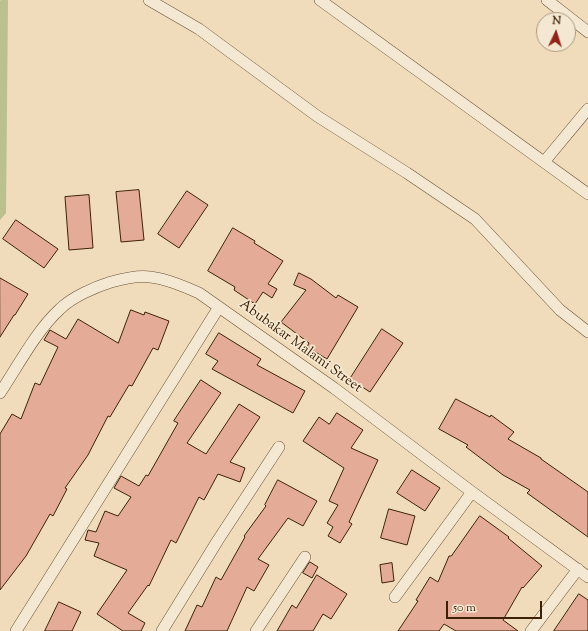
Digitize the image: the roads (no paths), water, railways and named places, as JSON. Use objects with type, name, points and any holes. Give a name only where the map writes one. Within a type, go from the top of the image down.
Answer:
[{"type":"street","points":[[149,0],[199,29],[317,116],[407,173],[475,219],[560,310],[588,332]]},
{"type":"street","points":[[320,0],[588,194]]},
{"type":"street","points":[[547,0],[588,32]]},
{"type":"street","points":[[544,162],[588,109]]},
{"type":"street","name":"Abubakar Malami Street","points":[[0,393],[41,330],[60,308],[99,286],[125,278],[148,276],[174,282],[199,293],[334,388],[588,577]]},
{"type":"street","points":[[16,631],[219,308]]},
{"type":"street","points":[[162,631],[218,540],[279,447]]},
{"type":"street","points":[[395,597],[472,492]]},
{"type":"street","points":[[256,631],[305,557]]},
{"type":"street","points":[[531,631],[578,569]]}]
